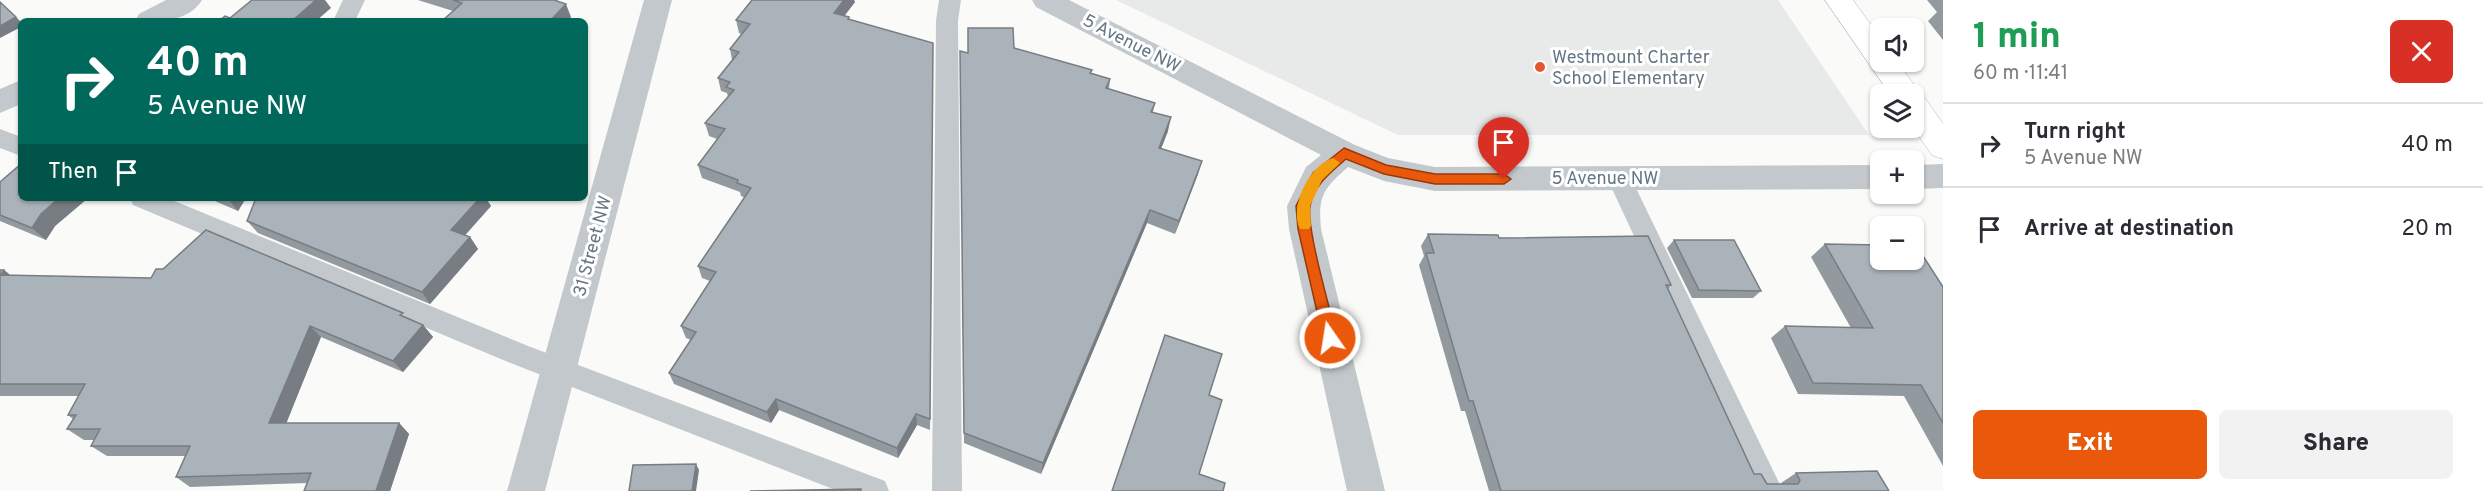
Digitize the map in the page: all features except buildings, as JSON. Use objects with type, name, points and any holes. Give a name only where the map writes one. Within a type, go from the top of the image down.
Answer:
[{"type":"street","points":[[155,18],[188,0]]},
{"type":"street","name":"31 Street NW","points":[[526,491],[658,0]]},
{"type":"street","name":"5 Avenue NW","points":[[1046,0],[1344,153],[1384,170],[1435,179],[1870,177]]},
{"type":"street","points":[[1839,0],[1870,44]]},
{"type":"street","points":[[0,102],[18,93]]},
{"type":"street","points":[[1924,120],[1943,147]]},
{"type":"street","points":[[1344,153],[1317,176],[1303,206],[1305,229],[1366,491]]},
{"type":"street","points":[[1924,177],[1943,176]]},
{"type":"lane","points":[[345,18],[354,0]]},
{"type":"lane","points":[[947,491],[947,21],[950,0]]},
{"type":"lane","points":[[0,138],[18,146]]},
{"type":"lane","points":[[1619,178],[1768,491]]},
{"type":"lane","points":[[152,201],[244,229],[507,349],[873,491]]},
{"type":"shaded area","name":"Westmount Charter School Elementary","points":[[1116,0],[1778,0],[1869,135],[1398,135]]},
{"type":"slow traffic","points":[[1305,226],[1303,206],[1317,176],[1333,163]]},
{"type":"place","name":"Westmount Charter School Elementary","points":[[1540,67]]},
{"type":"route","points":[[1330,338],[1305,229],[1303,206],[1317,176],[1344,153],[1384,170],[1435,179],[1504,179]]}]
